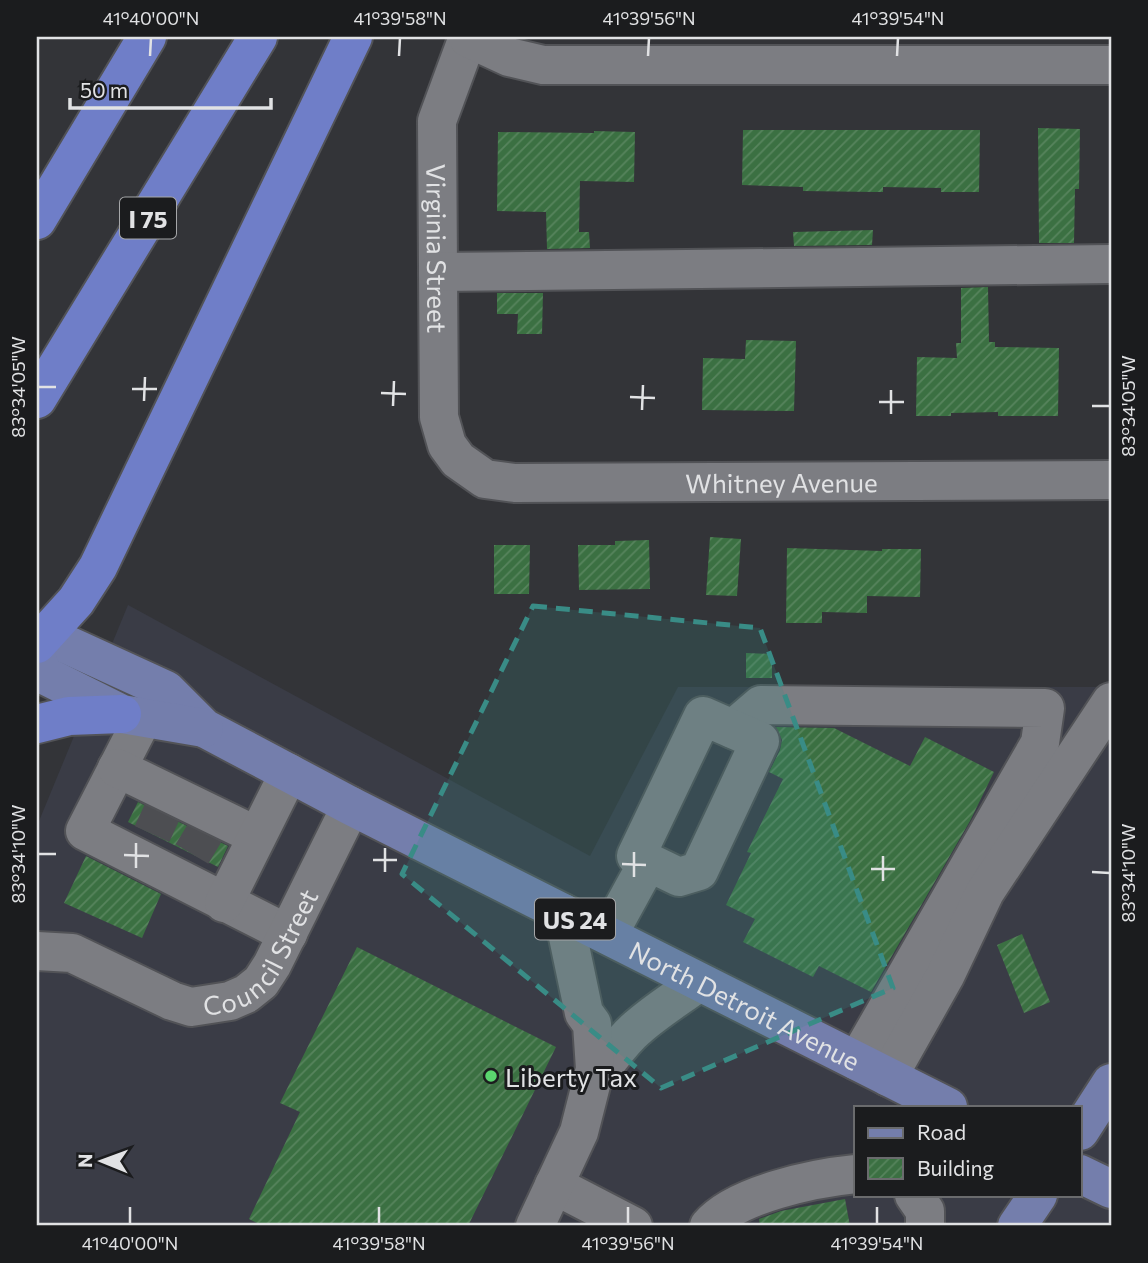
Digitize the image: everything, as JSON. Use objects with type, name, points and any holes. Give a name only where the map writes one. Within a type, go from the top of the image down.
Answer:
[{"type":"highway","points":[[37,220],[147,37]]},
{"type":"highway","name":"I 75","points":[[37,399],[258,37]]},
{"type":"highway","points":[[37,645],[76,601],[98,567],[353,37]]},
{"type":"highway","points":[[37,724],[69,716],[133,716]]},
{"type":"main road","name":"North Detroit Avenue","points":[[37,645],[59,641],[166,690],[204,728],[351,806],[946,1106]]},
{"type":"main road","name":"North Detroit Avenue","points":[[37,658],[42,674],[133,716],[204,728]]},
{"type":"main road","points":[[1082,1128],[1111,1083]]},
{"type":"main road","points":[[1082,1175],[1111,1189]]},
{"type":"main road","points":[[1017,1226],[1037,1196]]},
{"type":"street","points":[[468,37],[509,57],[542,65],[1111,65]]},
{"type":"street","name":"Virginia Street","points":[[458,460],[447,445],[439,417],[437,121],[468,37]]},
{"type":"street","points":[[438,272],[1111,264]]},
{"type":"street","name":"Whitney Avenue","points":[[458,460],[485,479],[515,483],[1111,480]]},
{"type":"street","points":[[872,1069],[945,976],[985,892],[1111,702]]},
{"type":"street","points":[[733,729],[761,705],[1045,708],[1040,743],[872,1069]]},
{"type":"street","points":[[133,716],[117,768],[85,831],[157,824],[198,844],[224,903],[288,934]]},
{"type":"street","points":[[703,716],[760,741],[699,871],[679,877],[648,862],[636,856],[703,716]]},
{"type":"street","points":[[117,768],[157,824],[198,844],[257,836]]},
{"type":"street","points":[[224,903],[289,773]]},
{"type":"street","name":"Council Street","points":[[37,951],[72,953],[172,1001],[191,1007],[209,1006],[246,994],[261,982],[288,934],[351,806]]},
{"type":"street","points":[[608,935],[648,862]]},
{"type":"street","points":[[563,913],[584,1013],[578,1026],[582,1072],[589,1083]]},
{"type":"street","points":[[535,1226],[579,1132],[589,1083],[603,1069],[617,1047],[637,1028],[699,982]]},
{"type":"street","points":[[709,1226],[732,1206],[755,1197],[827,1177],[854,1174]]},
{"type":"street","points":[[554,1185],[633,1226]]},
{"type":"street","points":[[915,1196],[925,1211],[925,1226]]},
{"type":"highlighted area","points":[[533,606],[760,628],[893,988],[661,1088],[402,874]]},
{"type":"shaded area","points":[[128,605],[590,856],[678,687],[1111,687],[1111,1226],[37,1226],[37,826]]},
{"type":"building","points":[[1038,128],[1080,129],[1079,189],[1075,189],[1074,243],[1039,243]]},
{"type":"building","points":[[743,130],[980,130],[979,192],[883,187],[883,192],[803,191],[803,187],[742,185]]},
{"type":"building","points":[[498,132],[635,132],[634,182],[580,181],[579,232],[589,232],[590,248],[547,249],[546,212],[497,211]]},
{"type":"building","points":[[873,230],[872,245],[794,246],[793,232]]},
{"type":"building","points":[[988,287],[989,342],[995,342],[995,347],[1059,348],[1058,416],[998,416],[998,412],[916,416],[917,357],[957,358],[956,343],[961,343],[961,288]]},
{"type":"building","points":[[497,293],[543,293],[542,334],[517,334],[518,314],[497,314]]},
{"type":"building","points":[[746,340],[796,341],[794,411],[702,410],[703,358],[745,359]]},
{"type":"building","points":[[710,537],[741,539],[737,596],[706,595]]},
{"type":"building","points":[[649,540],[650,589],[579,590],[578,545],[615,545],[615,541]]},
{"type":"building","points":[[494,545],[530,545],[529,594],[494,594]]},
{"type":"building","points":[[787,548],[882,551],[921,549],[920,597],[867,596],[867,613],[822,612],[822,623],[786,623]]},
{"type":"building","points":[[746,653],[772,654],[772,678],[746,678]]},
{"type":"building","points":[[776,727],[834,728],[910,766],[925,737],[994,772],[970,821],[871,992],[819,966],[813,977],[743,942],[755,919],[726,905],[751,853],[747,852],[783,779],[769,772],[782,740]]},
{"type":"building","points":[[138,802],[228,846],[218,867],[128,822]]},
{"type":"building","points":[[86,856],[161,894],[142,938],[64,903]]},
{"type":"building","points":[[1022,934],[1050,1002],[1024,1013],[997,945]]},
{"type":"building","points":[[357,947],[556,1047],[468,1226],[263,1226],[249,1219],[300,1112],[280,1103]]},
{"type":"building","points":[[845,1199],[850,1226],[760,1226],[759,1219],[781,1211]]},
{"type":"tunnel","points":[[152,834],[164,808]]},
{"type":"tunnel","points":[[192,854],[207,829]]},
{"type":"place","name":"Liberty Tax","points":[[491,1076]]}]
